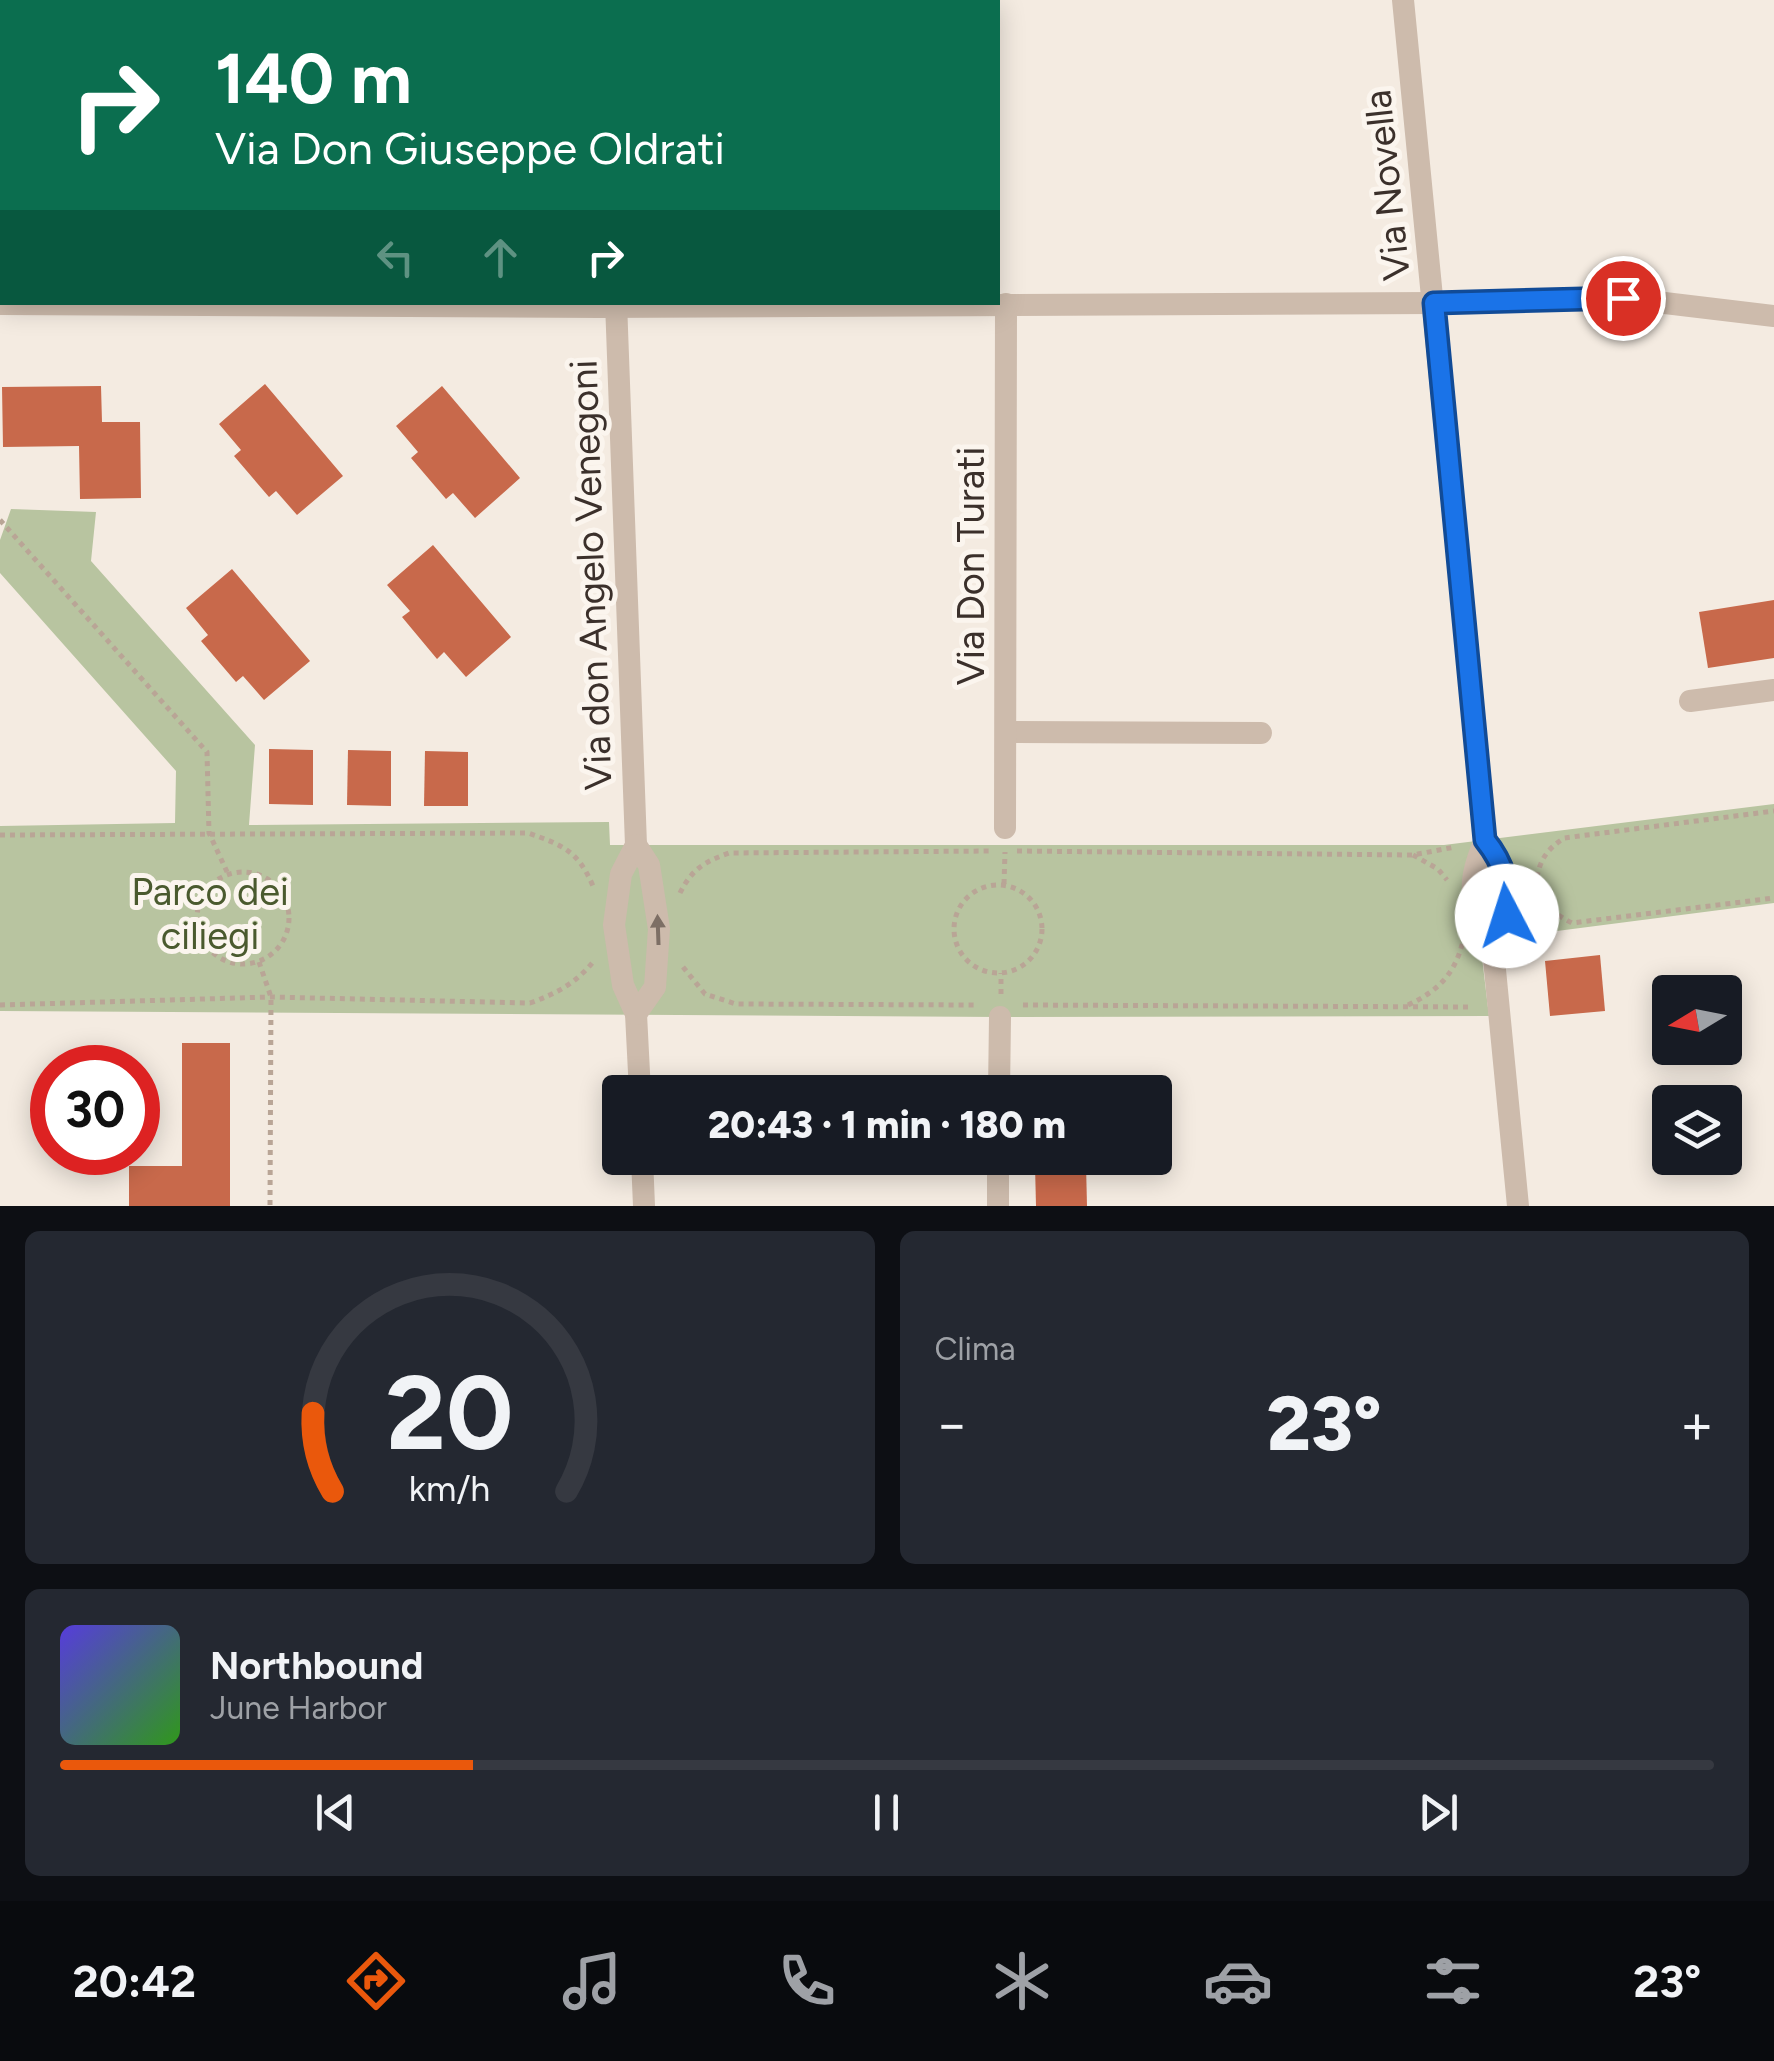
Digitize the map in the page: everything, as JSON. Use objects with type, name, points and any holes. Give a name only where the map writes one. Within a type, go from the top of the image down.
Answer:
[{"type":"street","name":"Via Novella","points":[[1403,0],[1485,840],[1473,870],[1471,892],[1478,917],[1492,939],[1518,1206]]},
{"type":"street","points":[[1000,304],[1434,303],[1623,298],[1774,316]]},
{"type":"street","name":"Via Don Turati","points":[[1005,840],[1006,304]]},
{"type":"street","name":"Via don Angelo Venegoni","points":[[616,305],[636,845],[622,874],[614,924],[623,985],[636,1014],[639,1075]]},
{"type":"street","points":[[1690,701],[1774,690]]},
{"type":"street","points":[[1006,732],[1262,732]]},
{"type":"street","name":"Via Novella","points":[[1485,840],[1500,858],[1509,888],[1507,916],[1492,939]]},
{"type":"street","name":"Via don Angelo Venegoni","points":[[636,845],[649,865],[659,929],[654,986],[636,1014]]},
{"type":"street","points":[[999,1075],[1000,1009]]},
{"type":"street","points":[[643,1175],[644,1206]]},
{"type":"street","points":[[998,1175],[998,1206]]},
{"type":"path","points":[[0,520],[208,752],[209,833],[228,874]]},
{"type":"path","points":[[1774,811],[1564,838],[1548,849],[1536,883],[1543,902],[1554,914],[1572,923],[1774,898]]},
{"type":"path","points":[[0,836],[528,833],[560,844],[583,862],[593,886],[601,926],[614,924]]},
{"type":"path","points":[[676,901],[690,874],[703,862],[729,853],[1005,840],[1413,855],[1485,840]]},
{"type":"path","points":[[1004,884],[1005,840]]},
{"type":"path","points":[[1413,855],[1438,869],[1448,882]]},
{"type":"path","points":[[228,874],[259,875],[282,893],[288,908],[284,940],[259,962],[228,962],[203,943],[197,928],[202,896],[211,884],[228,874]]},
{"type":"path","points":[[1509,888],[1536,883]]},
{"type":"path","points":[[1004,884],[1028,896],[1041,920],[1042,932],[1039,946],[1028,961],[1016,969],[991,973],[964,958],[953,928],[956,912],[965,898],[978,888],[1004,884]]},
{"type":"path","points":[[1406,1006],[1432,994],[1449,978],[1466,928]]},
{"type":"path","points":[[0,1005],[270,997],[530,1003],[556,994],[580,978],[596,958]]},
{"type":"path","points":[[259,962],[270,997],[270,1206]]},
{"type":"path","points":[[681,964],[685,974],[705,994],[736,1004],[1000,1009],[1499,1008]]},
{"type":"green space","name":"Parco dei ciliegi","points":[[11,509],[96,512],[91,561],[255,745],[249,825],[609,822],[610,845],[1444,845],[1774,804],[1774,903],[1480,941],[1489,1016],[0,1011],[0,826],[175,823],[176,771],[0,573],[0,540]]},
{"type":"building","points":[[265,384],[343,476],[297,515],[276,491],[269,497],[234,456],[241,450],[219,424]]},
{"type":"building","points":[[101,386],[102,422],[140,422],[141,498],[80,499],[79,446],[3,447],[2,387]]},
{"type":"building","points":[[442,386],[520,478],[475,518],[453,493],[446,499],[411,458],[418,452],[396,426]]},
{"type":"building","points":[[433,545],[511,637],[466,677],[444,652],[437,659],[402,617],[410,611],[387,585]]},
{"type":"building","points":[[232,569],[310,661],[264,700],[243,676],[236,682],[201,641],[208,635],[186,608]]},
{"type":"building","points":[[1774,600],[1774,658],[1708,668],[1699,612]]},
{"type":"building","points":[[269,749],[313,750],[313,805],[269,804]]},
{"type":"building","points":[[348,750],[391,751],[391,806],[347,805]]},
{"type":"building","points":[[425,751],[468,752],[468,806],[424,806]]},
{"type":"building","points":[[1600,955],[1605,1011],[1550,1016],[1545,961]]},
{"type":"building","points":[[182,1043],[230,1043],[230,1206],[129,1206],[129,1175],[160,1175],[160,1166],[182,1166]]},
{"type":"building","points":[[1035,1175],[1086,1175],[1087,1206],[1036,1206]]},
{"type":"route","points":[[1507,916],[1509,888],[1500,858],[1485,840],[1434,303],[1623,298]]}]
